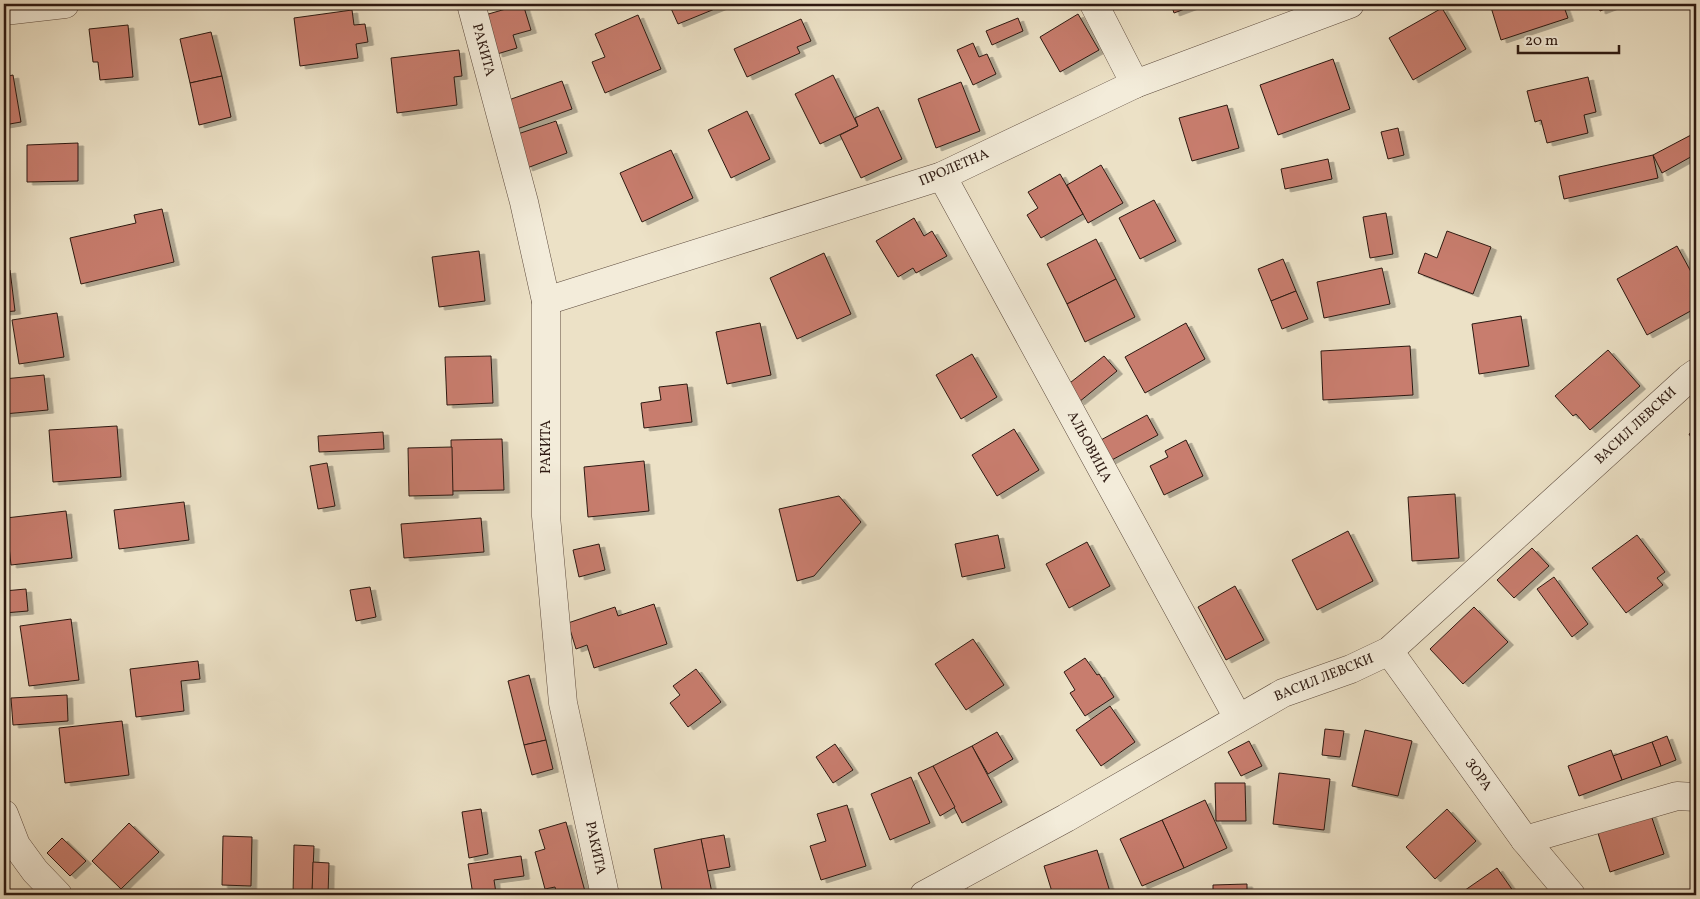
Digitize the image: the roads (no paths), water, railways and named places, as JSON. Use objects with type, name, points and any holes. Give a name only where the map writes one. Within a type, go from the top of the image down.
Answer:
[{"type":"street","points":[[4,11],[65,4]]},
{"type":"street","name":"РАКИТА","points":[[471,4],[524,202],[546,301],[546,516],[563,703],[605,895]]},
{"type":"street","points":[[1094,4],[1135,84]]},
{"type":"street","name":"ПРОЛЕТНА","points":[[546,301],[942,176],[1135,84],[1350,4]]},
{"type":"street","name":"АЛЬОВИЦА","points":[[942,176],[1238,718]]},
{"type":"street","name":"ВАСИЛ ЛЕВСКИ","points":[[924,895],[1066,818],[1282,693],[1351,669],[1389,651],[1696,373]]},
{"type":"street","name":"ЗОРА","points":[[1389,651],[1525,840],[1570,895]]},
{"type":"street","points":[[1525,840],[1677,796],[1696,797]]},
{"type":"street","points":[[4,814],[16,845],[35,871],[58,895]]}]
